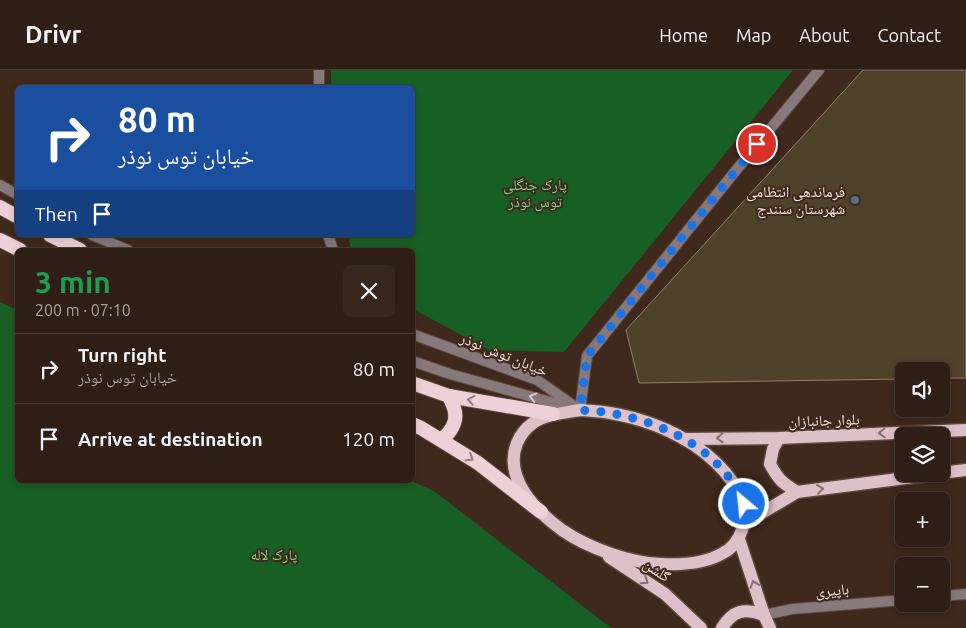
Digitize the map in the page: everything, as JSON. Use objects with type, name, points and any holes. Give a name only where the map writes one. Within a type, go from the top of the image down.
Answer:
[{"type":"highway","points":[[0,207],[15,215]]},
{"type":"highway","points":[[54,237],[76,248]]},
{"type":"highway","points":[[0,240],[16,248]]},
{"type":"highway","points":[[415,384],[449,396],[554,414]]},
{"type":"highway","points":[[441,440],[450,433],[455,420],[455,412],[449,396]]},
{"type":"highway","points":[[415,426],[478,462],[541,512]]},
{"type":"main road","points":[[580,410],[609,412],[638,419],[668,430],[694,445],[717,463],[734,484],[744,504],[745,523],[738,539],[725,553],[704,561],[678,565],[649,564],[620,557],[590,545],[563,531],[541,512],[524,492],[514,472],[513,453],[519,436],[533,423],[554,414],[580,410]]},
{"type":"main road","name":"بلوار جانبازان","points":[[683,439],[778,438],[966,430]]},
{"type":"main road","points":[[778,438],[773,449],[770,464],[778,478],[797,492]]},
{"type":"main road","points":[[950,472],[966,470]]},
{"type":"main road","points":[[745,523],[797,492],[895,479]]},
{"type":"main road","points":[[738,539],[770,628]]},
{"type":"main road","name":"گلشن","points":[[590,545],[665,594],[701,628]]},
{"type":"main road","points":[[722,628],[728,618],[739,611],[764,614]]},
{"type":"street","points":[[319,70],[319,85]]},
{"type":"street","points":[[415,362],[450,374],[580,410],[587,356],[819,70]]},
{"type":"street","points":[[0,185],[15,193]]},
{"type":"street","points":[[97,237],[123,248]]},
{"type":"street","name":"خیابان توش نوذر","points":[[415,335],[537,380],[580,410]]},
{"type":"street","points":[[950,595],[966,594]]},
{"type":"street","name":"باپیری","points":[[764,614],[792,608],[895,601]]},
{"type":"green space","name":"پارک جنگلی توس نوذر","points":[[331,70],[793,70],[564,352],[489,350],[415,310],[415,248],[351,248],[348,237],[415,237],[415,85],[331,85]]},
{"type":"green space","name":"پارک لاله","points":[[0,302],[15,309],[15,483],[415,483],[434,491],[611,628],[0,628]]},
{"type":"building","name":"فرماندهی انتظامی شهرستان سنندج","points":[[863,70],[966,70],[966,378],[950,378],[950,362],[895,362],[895,379],[639,383],[626,330]]},
{"type":"place","name":"فرماندهی انتظامی شهرستان سنندج","points":[[855,200]]},
{"type":"route","points":[[744,504],[734,484],[717,463],[694,445],[668,430],[638,419],[609,412],[580,410],[587,356],[757,144]]}]
